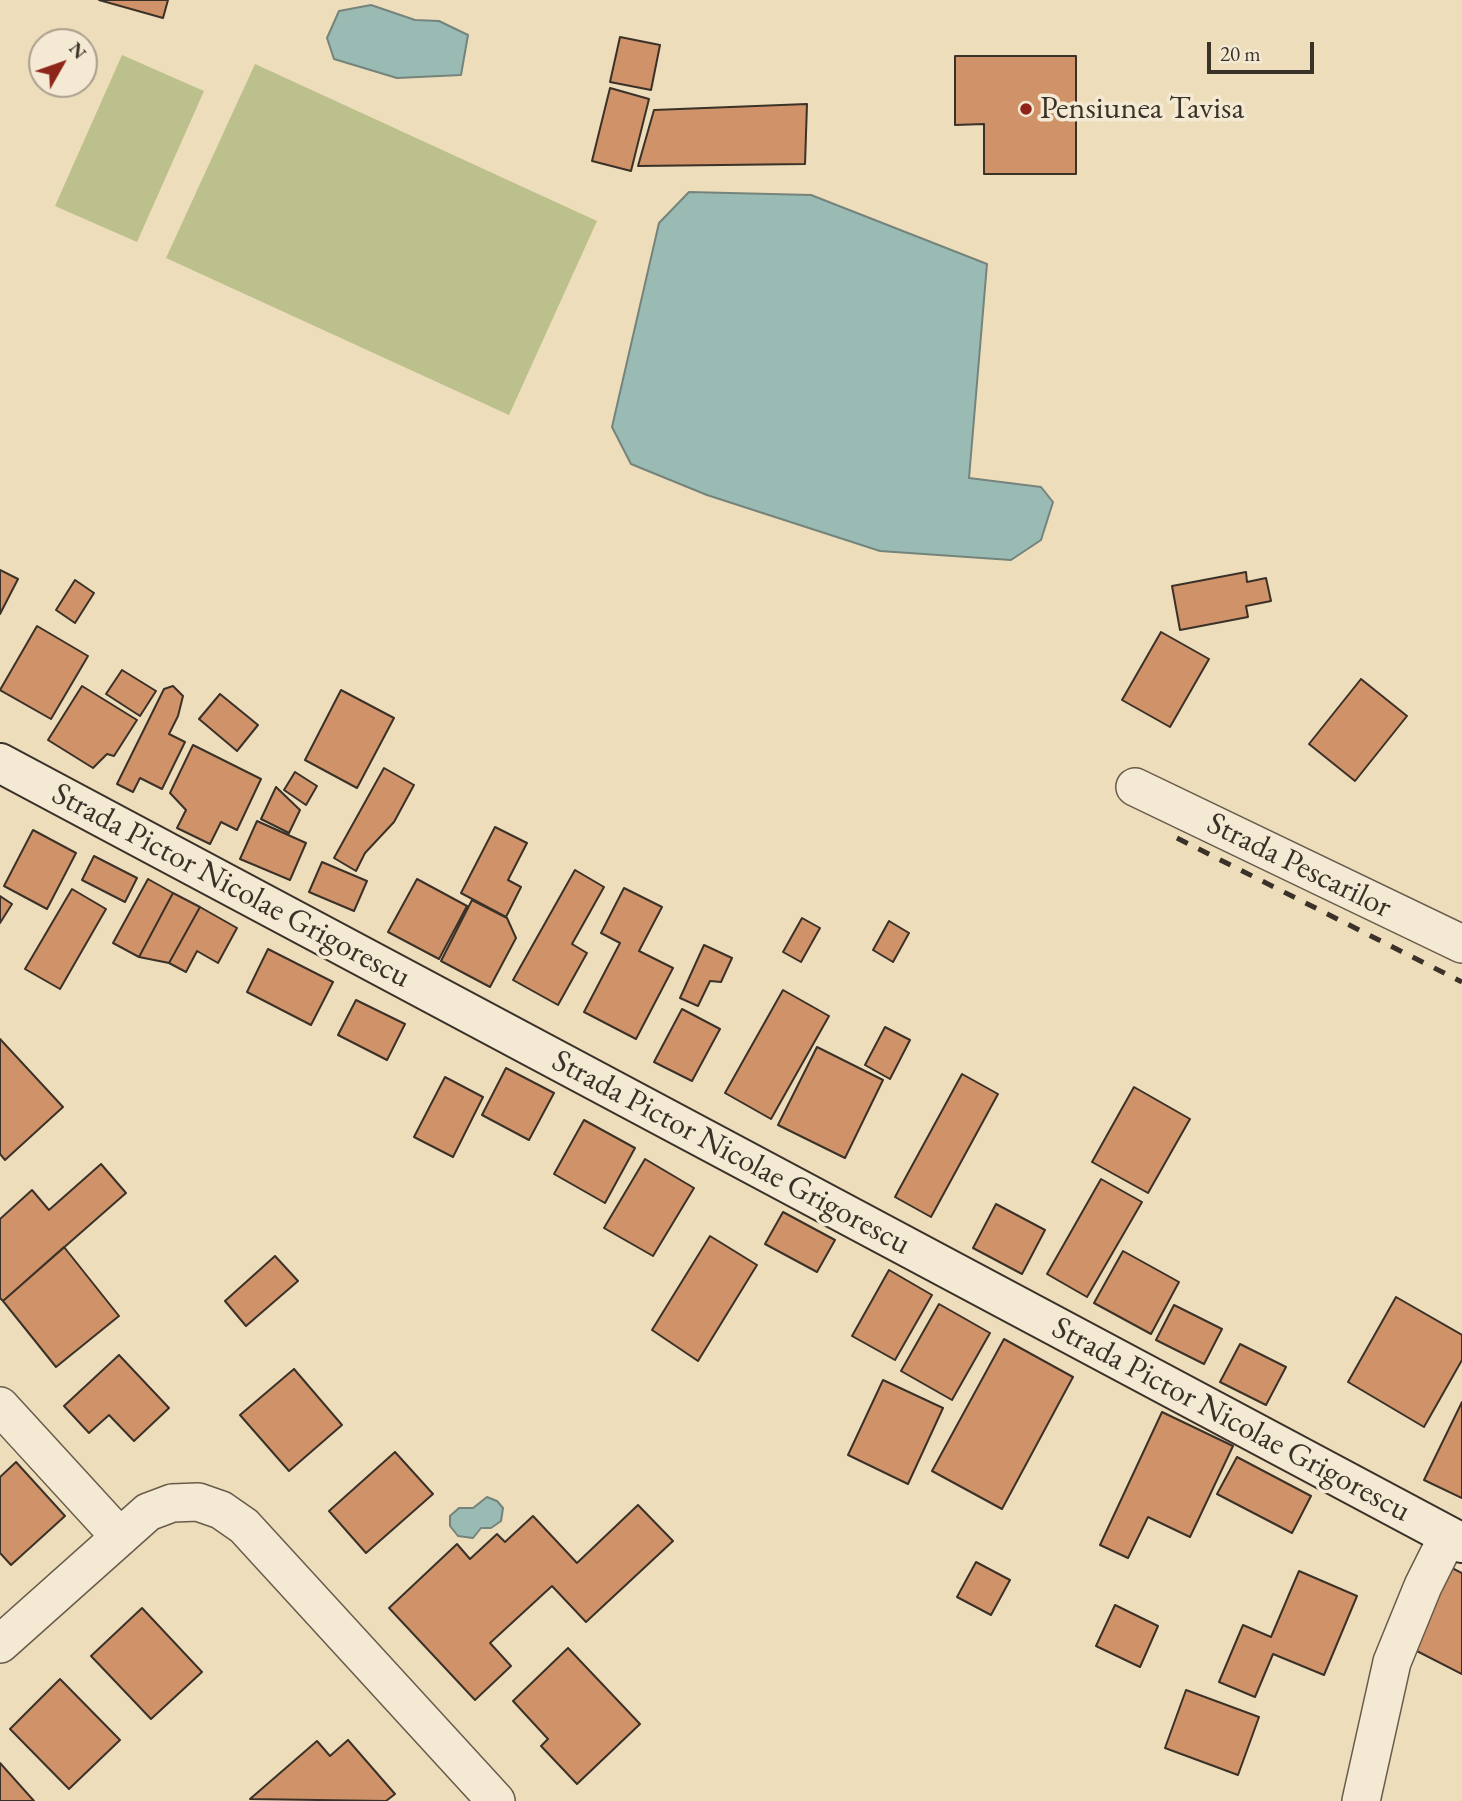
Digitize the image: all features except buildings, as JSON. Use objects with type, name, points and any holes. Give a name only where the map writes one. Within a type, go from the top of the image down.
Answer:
[{"type":"main road","name":"Strada Pictor Nicolae Grigorescu","points":[[0,763],[1455,1540]]},
{"type":"street","name":"Strada Pescarilor","points":[[1135,787],[1462,944]]},
{"type":"street","points":[[0,1406],[120,1537]]},
{"type":"street","points":[[0,1644],[148,1512],[172,1503],[198,1502],[221,1510],[244,1526],[496,1801]]},
{"type":"street","points":[[1361,1801],[1392,1662],[1423,1586],[1455,1540]]},
{"type":"green space","points":[[122,55],[204,91],[137,242],[55,206]]},
{"type":"green space","points":[[255,64],[597,221],[509,415],[166,258]]},
{"type":"water","points":[[371,5],[415,20],[439,21],[468,35],[461,75],[397,78],[334,59],[327,38],[339,11]]},
{"type":"water","points":[[689,192],[811,195],[987,264],[969,478],[1041,487],[1053,502],[1041,540],[1011,560],[880,551],[707,495],[631,464],[612,427],[659,223]]},
{"type":"water","points":[[487,1497],[497,1501],[503,1508],[501,1521],[491,1528],[481,1528],[473,1538],[458,1536],[450,1526],[450,1516],[459,1508],[473,1508]]},
{"type":"railway","points":[[1177,838],[1462,982]]},
{"type":"place","name":"Pensiunea Tavisa","points":[[1026,109]]}]
